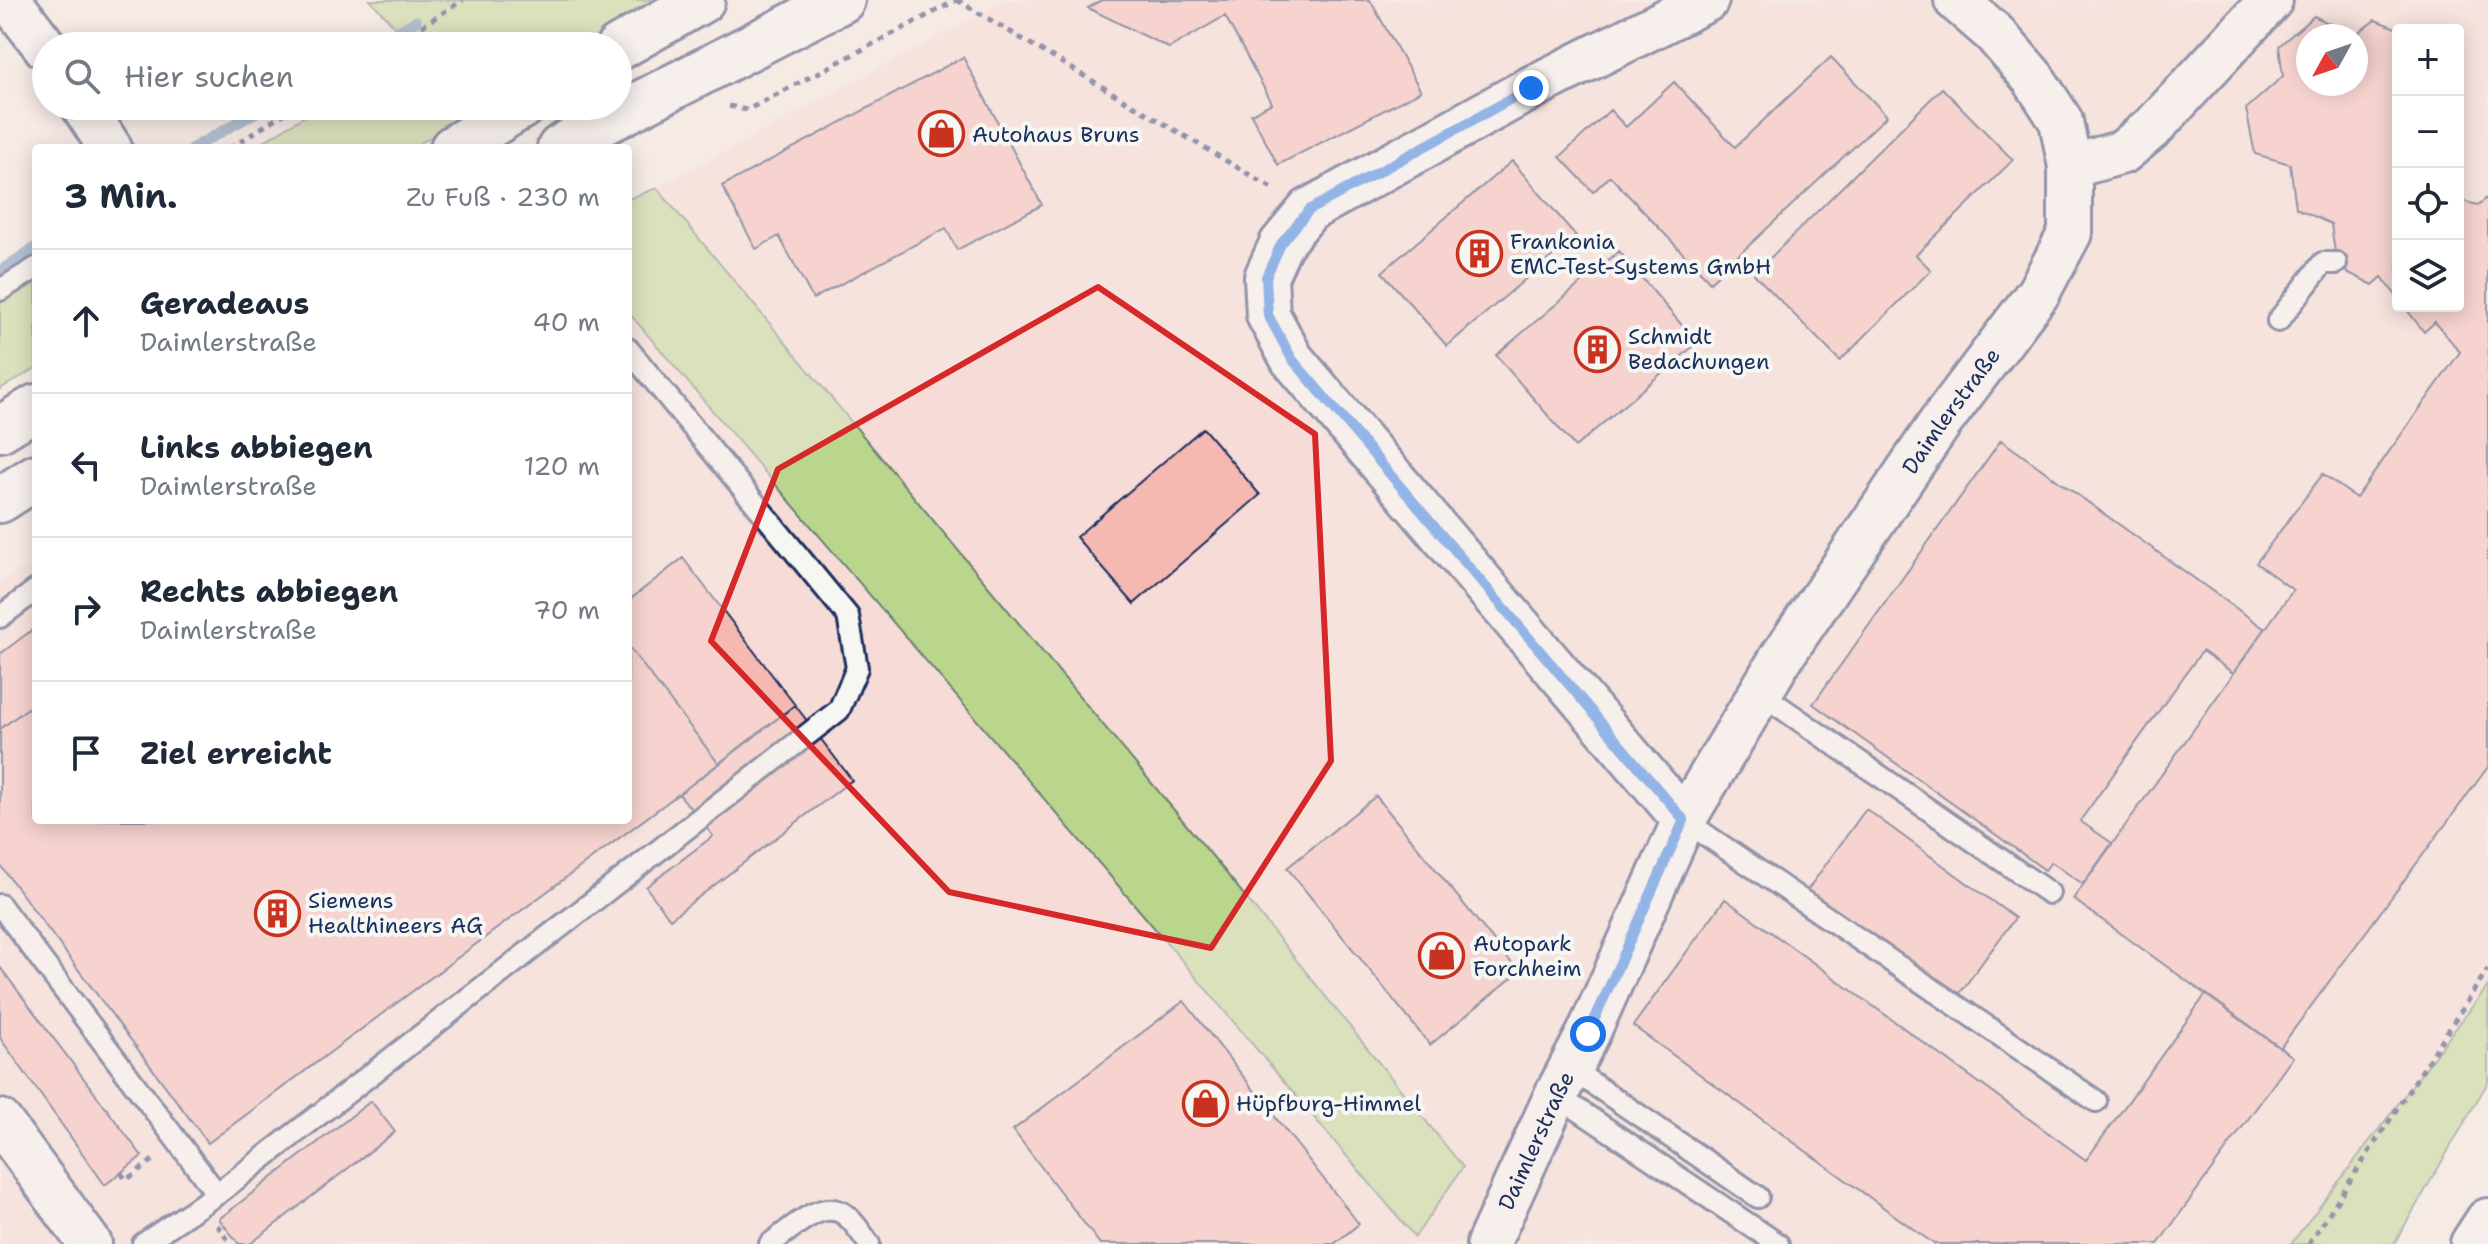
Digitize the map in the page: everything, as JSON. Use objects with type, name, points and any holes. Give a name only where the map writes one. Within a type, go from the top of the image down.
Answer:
[{"type":"main road","points":[[632,40],[702,0]]},
{"type":"main road","points":[[632,108],[842,0]]},
{"type":"main road","points":[[460,144],[499,120]]},
{"type":"main road","points":[[567,144],[609,120]]},
{"type":"main road","points":[[0,429],[32,409]]},
{"type":"main road","points":[[0,500],[32,480]]},
{"type":"main road","points":[[2473,1244],[2488,1221]]},
{"type":"street","points":[[9,0],[34,32]]},
{"type":"street","points":[[1684,820],[1292,359],[1268,315],[1266,277],[1281,244],[1309,210],[1531,88],[1707,0]]},
{"type":"street","name":"Daimlerstraße","points":[[1488,1244],[1684,820],[1760,693],[1940,423],[2038,293],[2070,233],[2070,167],[2061,121],[2033,78],[1995,34],[1956,0]]},
{"type":"street","points":[[2070,167],[2123,152],[2144,134],[2271,0]]},
{"type":"street","points":[[92,120],[107,144]]},
{"type":"street","points":[[0,1121],[90,1244]]},
{"type":"lane","points":[[2278,321],[2323,263],[2336,263]]},
{"type":"lane","points":[[0,290],[32,270]]},
{"type":"lane","points":[[143,1244],[217,1194],[839,710],[857,668],[848,616],[632,354]]},
{"type":"lane","points":[[0,617],[32,593]]},
{"type":"lane","points":[[1760,693],[2049,893]]},
{"type":"lane","points":[[1684,820],[2096,1101]]},
{"type":"lane","points":[[0,905],[217,1194]]},
{"type":"lane","points":[[1563,1081],[1758,1197]]},
{"type":"lane","points":[[1563,1081],[1778,1244]]},
{"type":"lane","points":[[770,1244],[816,1212],[831,1208],[850,1218],[869,1244]]},
{"type":"path","points":[[413,32],[463,0]]},
{"type":"path","points":[[957,0],[1309,210]]},
{"type":"path","points":[[236,144],[274,120]]},
{"type":"path","points":[[2309,1244],[2488,969]]},
{"type":"path","points":[[121,1173],[126,1180]]},
{"type":"highlighted area","points":[[1098,287],[1315,434],[1331,761],[1211,948],[949,892],[711,641],[778,469]]},
{"type":"shaded area","points":[[1006,0],[2488,0],[2488,986],[2291,1244],[0,1244],[0,583],[32,562],[32,824],[632,824],[632,317],[1416,1237],[1463,1167],[1223,869],[657,188]]},
{"type":"green space","points":[[370,0],[667,0],[611,32],[400,32]]},
{"type":"green space","points":[[298,120],[459,120],[419,144],[259,144]]},
{"type":"green space","points":[[657,188],[1223,869],[1463,1167],[1415,1237],[632,317],[632,197]]},
{"type":"green space","points":[[32,283],[32,370],[0,389],[0,303]]},
{"type":"green space","points":[[2488,986],[2488,1082],[2394,1244],[2291,1244]]},
{"type":"building","points":[[1102,0],[1370,0],[1421,91],[1278,165],[1251,114],[1272,103],[1225,16],[1169,48],[1088,8]]},
{"type":"building","points":[[2314,16],[2330,24],[2305,24]]},
{"type":"building","points":[[2375,20],[2392,27],[2392,290],[2382,277],[2373,285],[2337,267],[2331,224],[2296,208],[2290,164],[2255,154],[2246,109],[2283,76],[2279,46],[2296,31],[2296,96],[2368,96],[2368,25]]},
{"type":"building","points":[[963,57],[1042,205],[957,250],[946,228],[813,299],[779,236],[756,249],[722,186]]},
{"type":"building","points":[[1831,57],[1887,116],[1710,282],[1610,176],[1593,192],[1560,157],[1610,110],[1626,127],[1674,82],[1735,147]]},
{"type":"building","points":[[1942,88],[2013,160],[1916,255],[1931,270],[1840,361],[1754,274]]},
{"type":"building","name":"Frankonia EMC-Test-Systems GmbH","points":[[1512,161],[1576,236],[1447,346],[1382,272]]},
{"type":"building","points":[[2488,197],[2488,767],[2280,1048],[2073,899],[2293,590],[2256,563],[2323,474],[2356,498],[2460,352],[2435,322],[2424,332],[2409,312],[2464,312],[2464,202],[2478,205]]},
{"type":"building","name":"Schmidt Bedachungen","points":[[1619,251],[1697,343],[1575,447],[1496,355]]},
{"type":"building","points":[[1203,428],[1260,495],[1134,604],[1076,537]]},
{"type":"building","points":[[2001,440],[2265,629],[2233,673],[2202,651],[2080,821],[2112,843],[2083,884],[2051,862],[2045,870],[1813,704]]},
{"type":"building","points":[[683,558],[795,705],[719,764],[632,651],[632,598]]},
{"type":"building","points":[[32,630],[32,705],[0,729],[0,654]]},
{"type":"building","name":"Siemens Healthineers AG","points":[[632,651],[719,764],[208,1143],[0,865],[0,729],[32,705],[32,824],[632,824]]},
{"type":"building","points":[[795,705],[852,780],[670,919],[646,887],[713,836],[679,794]]},
{"type":"building","points":[[1376,796],[1519,972],[1430,1045],[1287,868]]},
{"type":"building","points":[[1866,809],[2015,918],[1954,1001],[1806,892]]},
{"type":"building","points":[[1725,899],[2086,1160],[2206,994],[2293,1057],[2158,1244],[1934,1244],[1633,1026]]},
{"type":"building","points":[[0,967],[142,1156],[105,1185],[0,1038]]},
{"type":"building","points":[[1184,1001],[1359,1224],[1334,1244],[1100,1244],[1013,1130]]},
{"type":"building","points":[[371,1101],[395,1132],[250,1244],[239,1244],[219,1219]]},
{"type":"waterway","points":[[397,32],[416,21]]},
{"type":"waterway","points":[[200,144],[242,120]]},
{"type":"waterway","points":[[0,271],[32,250]]},
{"type":"place","name":"Autohaus Bruns","points":[[941,134]]},
{"type":"place","name":"Frankonia EMC-Test-Systems GmbH","points":[[1479,254]]},
{"type":"place","name":"Schmidt Bedachungen","points":[[1597,349]]},
{"type":"place","name":"Siemens Healthineers AG","points":[[277,913]]},
{"type":"place","name":"Autopark Forchheim","points":[[1442,956]]},
{"type":"place","name":"Hüpfburg-Himmel","points":[[1205,1103]]},
{"type":"route","points":[[1531,88],[1309,210],[1281,244],[1266,277],[1268,315],[1292,359],[1684,820],[1588,1034]]}]
